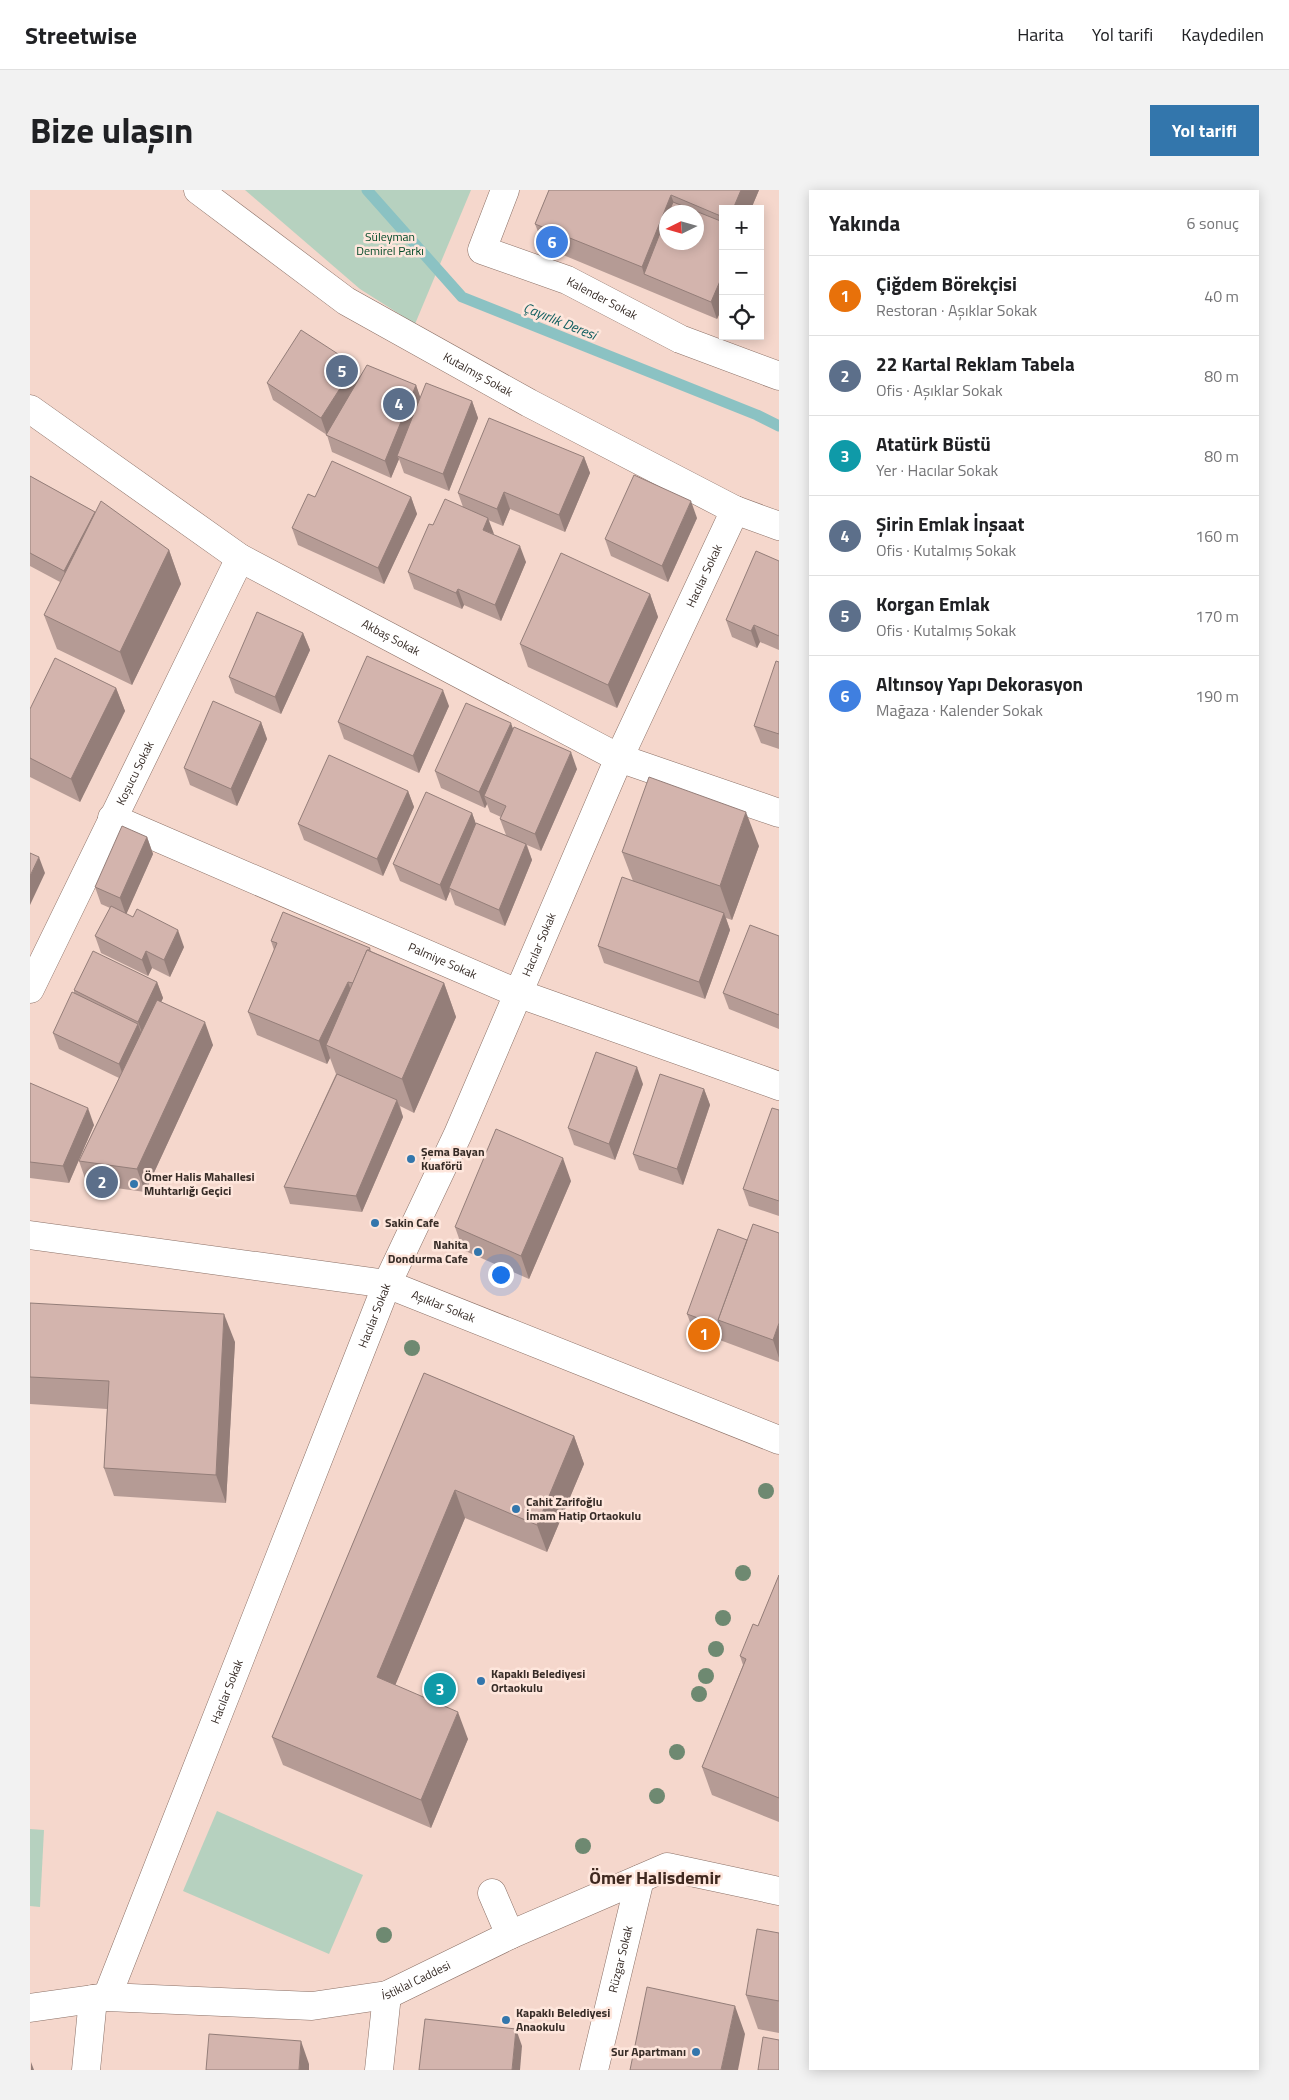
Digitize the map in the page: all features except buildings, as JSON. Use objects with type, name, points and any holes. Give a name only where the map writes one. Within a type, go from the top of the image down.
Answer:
[{"type":"street","name":"Kutalmış Sokak","points":[[198,190],[346,301],[529,403],[735,510],[779,526]]},
{"type":"street","name":"Kalender Sokak","points":[[505,190],[482,250],[567,280],[680,340],[779,376]]},
{"type":"street","name":"Akbaş Sokak","points":[[32,417],[240,558],[619,758],[779,813]]},
{"type":"street","name":"Hacılar Sokak","points":[[86,2070],[100,1998],[262,1631],[387,1284],[458,1134],[619,758],[735,510]]},
{"type":"street","name":"Koşucu Sokak","points":[[30,989],[240,558]]},
{"type":"street","name":"Palmiye Sokak","points":[[112,818],[517,993],[779,1086]]},
{"type":"street","name":"Aşıklar Sokak","points":[[30,1235],[387,1284],[779,1440]]},
{"type":"street","name":"İstiklal Caddesi","points":[[30,2008],[100,1998],[312,2006],[387,1994],[510,1935],[668,1867],[779,1891]]},
{"type":"street","name":"Rüzgar Sokak","points":[[594,2070],[640,1879]]},
{"type":"street","points":[[492,1893],[510,1935]]},
{"type":"street","points":[[379,2070],[387,1994]]},
{"type":"green space","name":"Süleyman Demirel Parkı","points":[[245,190],[471,190],[415,324],[360,289]]},
{"type":"green space","points":[[217,1811],[363,1875],[329,1954],[183,1891]]},
{"type":"green space","points":[[30,1829],[44,1830],[40,1907],[30,1906]]},
{"type":"waterway","name":"Çayırlık Deresi","points":[[367,190],[462,297],[757,415],[779,426]]},
{"type":"place","name":"Altınsoy Yapı Dekorasyon","points":[[552,242]]},
{"type":"place","name":"Korgan Emlak","points":[[342,371]]},
{"type":"place","name":"Şirin Emlak İnşaat","points":[[399,404]]},
{"type":"place","name":"Şema Bayan Kuaförü","points":[[411,1159]]},
{"type":"place","name":"22 Kartal Reklam Tabela","points":[[102,1182]]},
{"type":"place","name":"Ömer Halis Mahallesi Muhtarlığı Geçici","points":[[134,1184]]},
{"type":"place","name":"Sakin Cafe","points":[[375,1223]]},
{"type":"place","name":"Nahita Dondurma Cafe","points":[[478,1252]]},
{"type":"place","name":"Çiğdem Börekçisi","points":[[704,1334]]},
{"type":"place","name":"Cahit Zarifoğlu İmam Hatip Ortaokulu","points":[[516,1509]]},
{"type":"place","name":"Kapaklı Belediyesi Ortaokulu","points":[[481,1681]]},
{"type":"place","name":"Atatürk Büstü","points":[[440,1689]]},
{"type":"place","name":"Kapaklı Belediyesi Anaokulu","points":[[506,2020]]},
{"type":"place","name":"Sur Apartmanı","points":[[696,2052]]},
{"type":"district","name":"Ömer Halisdemir","points":[[655,1878]]}]
